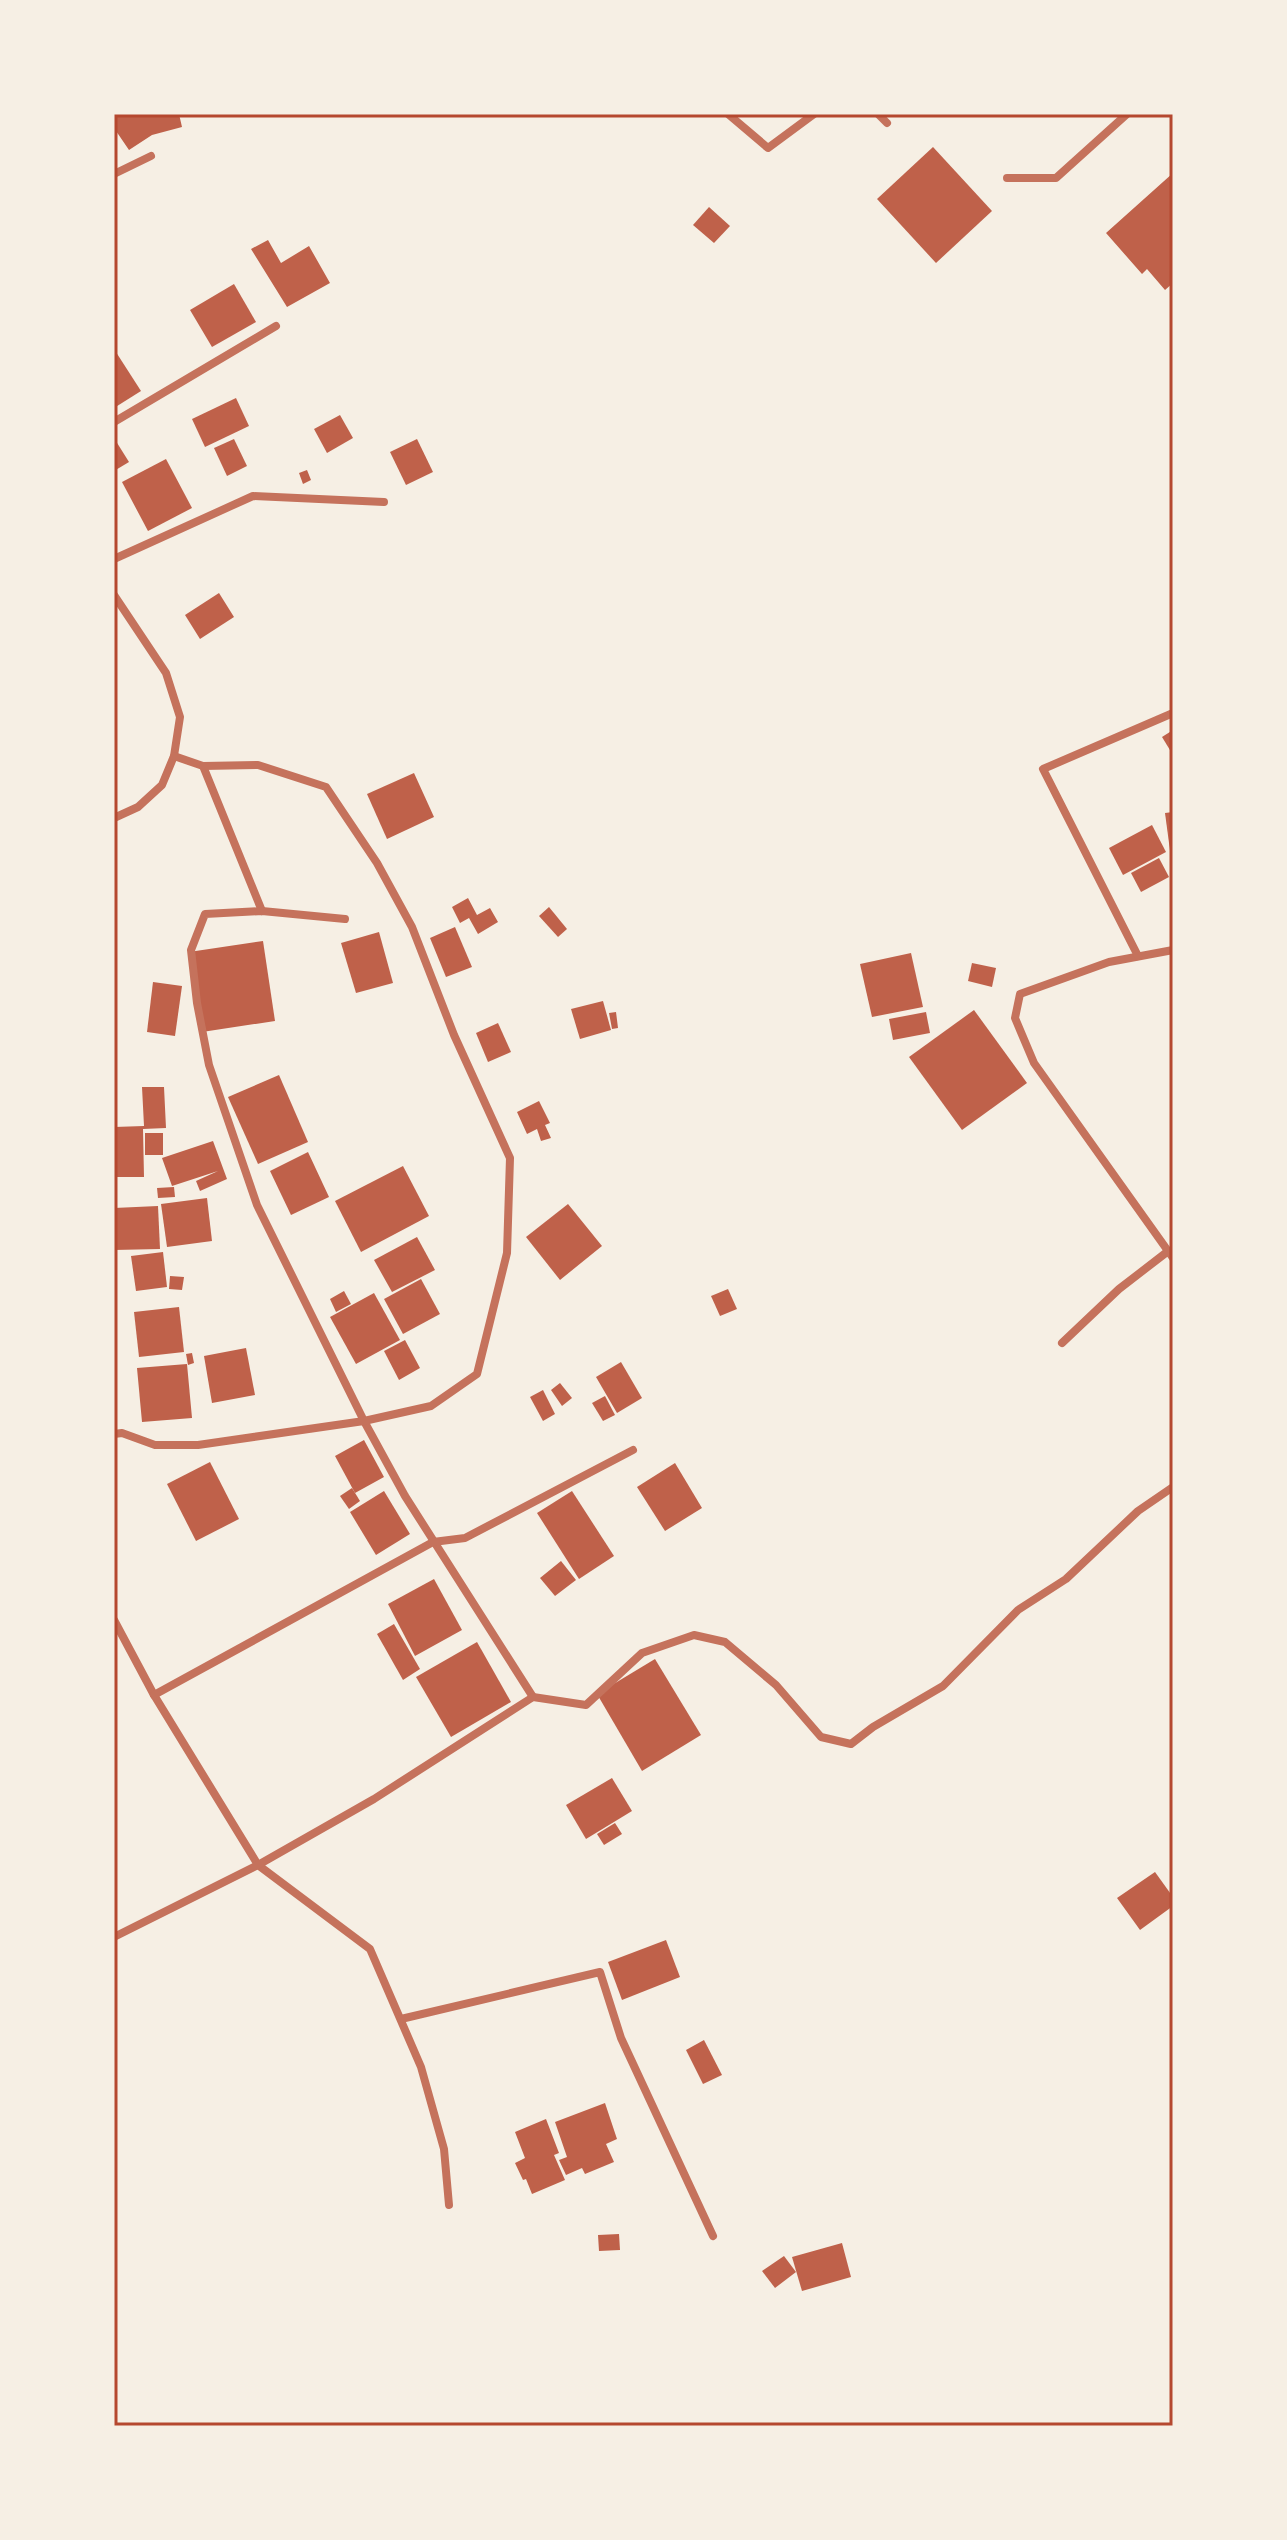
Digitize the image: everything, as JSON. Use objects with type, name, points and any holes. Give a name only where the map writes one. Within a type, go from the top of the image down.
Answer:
[{"type":"street","points":[[728,114],[768,148],[814,114]]},
{"type":"street","points":[[878,114],[887,123]]},
{"type":"street","points":[[1007,178],[1056,178],[1127,114]]},
{"type":"street","points":[[114,174],[151,156]]},
{"type":"street","points":[[114,422],[276,326]]},
{"type":"street","points":[[114,559],[253,496],[384,502]]},
{"type":"street","points":[[114,595],[166,673],[180,717],[174,756],[162,785],[138,807],[114,818]]},
{"type":"street","points":[[1138,956],[1043,769],[1173,713]]},
{"type":"street","points":[[114,1434],[122,1433],[155,1445],[198,1445],[364,1421],[431,1406],[477,1374],[507,1253],[510,1158],[454,1035],[412,927],[377,863],[326,787],[258,765],[203,766],[174,756]]},
{"type":"street","points":[[203,766],[262,911]]},
{"type":"street","points":[[345,919],[262,911],[205,914],[191,950],[209,1065],[257,1205],[364,1421],[433,1542],[533,1697]]},
{"type":"street","points":[[1062,1343],[1119,1289],[1170,1255],[1034,1063],[1015,1018],[1020,994],[1109,962],[1173,950]]},
{"type":"street","points":[[154,1695],[433,1542],[465,1538],[633,1450]]},
{"type":"street","points":[[114,1937],[258,1865],[374,1799],[533,1697],[586,1705],[642,1653],[694,1635],[725,1642],[776,1685],[821,1737],[851,1744],[873,1727],[943,1686],[1018,1610],[1066,1579],[1138,1511],[1171,1491]]},
{"type":"street","points":[[114,1620],[154,1695],[258,1865],[370,1949],[421,2067],[444,2149],[449,2205]]},
{"type":"street","points":[[401,2019],[600,1972],[621,2038],[713,2236]]},
{"type":"building","points":[[114,114],[179,114],[182,127],[152,135],[129,150],[114,128]]},
{"type":"building","points":[[933,147],[992,211],[936,263],[877,199]]},
{"type":"building","points":[[1173,173],[1173,283],[1165,290],[1147,269],[1142,274],[1106,233]]},
{"type":"building","points":[[709,207],[730,226],[714,243],[693,225]]},
{"type":"building","points":[[268,240],[281,263],[309,246],[330,283],[287,307],[251,249]]},
{"type":"building","points":[[234,284],[256,322],[212,347],[190,310]]},
{"type":"building","points":[[114,349],[141,391],[114,408]]},
{"type":"building","points":[[236,398],[249,426],[205,447],[192,419]]},
{"type":"building","points":[[340,415],[353,438],[327,453],[314,429]]},
{"type":"building","points":[[114,438],[129,462],[114,471]]},
{"type":"building","points":[[234,439],[247,466],[227,476],[214,448]]},
{"type":"building","points":[[417,439],[433,472],[406,485],[390,452]]},
{"type":"building","points":[[166,459],[192,508],[148,531],[122,482]]},
{"type":"building","points":[[307,470],[311,480],[303,484],[299,473]]},
{"type":"building","points":[[219,593],[234,617],[200,639],[185,615]]},
{"type":"building","points":[[1173,730],[1173,755],[1162,737]]},
{"type":"building","points":[[414,773],[434,817],[387,839],[367,794]]},
{"type":"building","points":[[1173,812],[1173,858],[1171,858],[1165,813]]},
{"type":"building","points":[[1152,825],[1166,852],[1123,875],[1109,848]]},
{"type":"building","points":[[1159,858],[1169,877],[1141,892],[1131,873]]},
{"type":"building","points":[[468,898],[477,915],[490,908],[498,922],[478,934],[469,918],[460,923],[452,907]]},
{"type":"building","points":[[549,907],[567,929],[558,937],[539,916]]},
{"type":"building","points":[[455,927],[472,967],[446,977],[430,938]]},
{"type":"building","points":[[379,932],[393,983],[356,993],[341,943]]},
{"type":"building","points":[[263,941],[275,1021],[202,1032],[189,952]]},
{"type":"building","points":[[911,953],[923,1007],[872,1017],[860,964]]},
{"type":"building","points":[[972,963],[996,968],[992,987],[968,981]]},
{"type":"building","points":[[153,982],[182,986],[175,1036],[147,1032]]},
{"type":"building","points":[[603,1001],[611,1030],[580,1039],[571,1009]]},
{"type":"building","points":[[974,1010],[1027,1083],[962,1130],[909,1057]]},
{"type":"building","points":[[616,1012],[618,1028],[612,1029],[609,1013]]},
{"type":"building","points":[[926,1012],[930,1033],[893,1040],[889,1019]]},
{"type":"building","points":[[498,1023],[511,1052],[488,1062],[476,1033]]},
{"type":"building","points":[[279,1075],[308,1142],[258,1164],[228,1097]]},
{"type":"building","points":[[142,1087],[164,1087],[166,1128],[143,1129],[144,1177],[114,1177],[114,1127],[144,1126]]},
{"type":"building","points":[[539,1101],[550,1123],[545,1125],[551,1138],[541,1141],[537,1129],[527,1134],[517,1112]]},
{"type":"building","points":[[145,1133],[163,1133],[163,1155],[145,1155]]},
{"type":"building","points":[[213,1141],[227,1179],[200,1191],[196,1181],[218,1171],[172,1186],[162,1158]]},
{"type":"building","points":[[308,1152],[329,1197],[291,1215],[270,1171]]},
{"type":"building","points":[[403,1166],[429,1216],[361,1252],[335,1201]]},
{"type":"building","points":[[174,1187],[175,1197],[158,1198],[157,1188]]},
{"type":"building","points":[[207,1198],[212,1241],[167,1247],[161,1204]]},
{"type":"building","points":[[568,1204],[602,1246],[560,1280],[526,1237]]},
{"type":"building","points":[[158,1206],[160,1249],[114,1250],[114,1208]]},
{"type":"building","points":[[417,1237],[435,1270],[392,1292],[374,1260]]},
{"type":"building","points":[[163,1252],[167,1287],[136,1291],[131,1256]]},
{"type":"building","points":[[170,1276],[184,1277],[182,1290],[169,1289]]},
{"type":"building","points":[[421,1279],[440,1314],[403,1334],[384,1299]]},
{"type":"building","points":[[728,1289],[737,1309],[720,1316],[711,1296]]},
{"type":"building","points":[[344,1291],[351,1304],[336,1312],[330,1299]]},
{"type":"building","points":[[374,1293],[400,1340],[356,1364],[330,1317]]},
{"type":"building","points":[[179,1307],[184,1352],[139,1357],[134,1312]]},
{"type":"building","points":[[405,1340],[420,1368],[399,1380],[384,1351]]},
{"type":"building","points":[[246,1348],[255,1395],[212,1403],[204,1356]]},
{"type":"building","points":[[192,1353],[194,1363],[188,1365],[186,1354]]},
{"type":"building","points":[[621,1362],[642,1398],[617,1413],[596,1377]]},
{"type":"building","points":[[187,1364],[192,1418],[142,1422],[137,1368]]},
{"type":"building","points":[[560,1383],[572,1398],[562,1406],[551,1390]]},
{"type":"building","points":[[543,1390],[555,1414],[543,1421],[530,1397]]},
{"type":"building","points":[[605,1396],[615,1415],[603,1421],[592,1403]]},
{"type":"building","points":[[364,1440],[384,1477],[355,1493],[335,1456]]},
{"type":"building","points":[[210,1462],[239,1519],[196,1541],[167,1484]]},
{"type":"building","points":[[675,1463],[702,1508],[665,1531],[637,1487]]},
{"type":"building","points":[[352,1488],[360,1501],[349,1509],[340,1496]]},
{"type":"building","points":[[384,1491],[410,1534],[376,1555],[350,1512]]},
{"type":"building","points":[[572,1491],[614,1556],[579,1579],[537,1513]]},
{"type":"building","points":[[561,1561],[576,1580],[555,1596],[540,1578]]},
{"type":"building","points":[[434,1579],[462,1630],[415,1656],[388,1604]]},
{"type":"building","points":[[394,1624],[420,1669],[403,1680],[377,1634]]},
{"type":"building","points":[[477,1642],[511,1702],[451,1737],[416,1677]]},
{"type":"building","points":[[655,1659],[701,1735],[642,1771],[597,1694]]},
{"type":"building","points":[[612,1778],[632,1811],[586,1839],[566,1805]]},
{"type":"building","points":[[615,1823],[622,1834],[604,1845],[597,1834]]},
{"type":"building","points":[[1155,1872],[1173,1897],[1173,1906],[1140,1930],[1117,1898]]},
{"type":"building","points":[[666,1940],[680,1977],[622,2000],[608,1962]]},
{"type":"building","points":[[704,2040],[722,2075],[703,2084],[686,2050]]},
{"type":"building","points":[[605,2103],[617,2139],[606,2144],[614,2162],[585,2174],[582,2168],[566,2175],[559,2160],[567,2157],[555,2122]]},
{"type":"building","points":[[546,2119],[559,2153],[554,2155],[565,2180],[532,2194],[515,2163],[525,2158],[515,2132]]},
{"type":"building","points":[[619,2234],[620,2250],[599,2251],[598,2235]]},
{"type":"building","points":[[842,2243],[851,2277],[802,2291],[792,2257]]},
{"type":"building","points":[[784,2256],[796,2272],[775,2288],[762,2271]]}]
